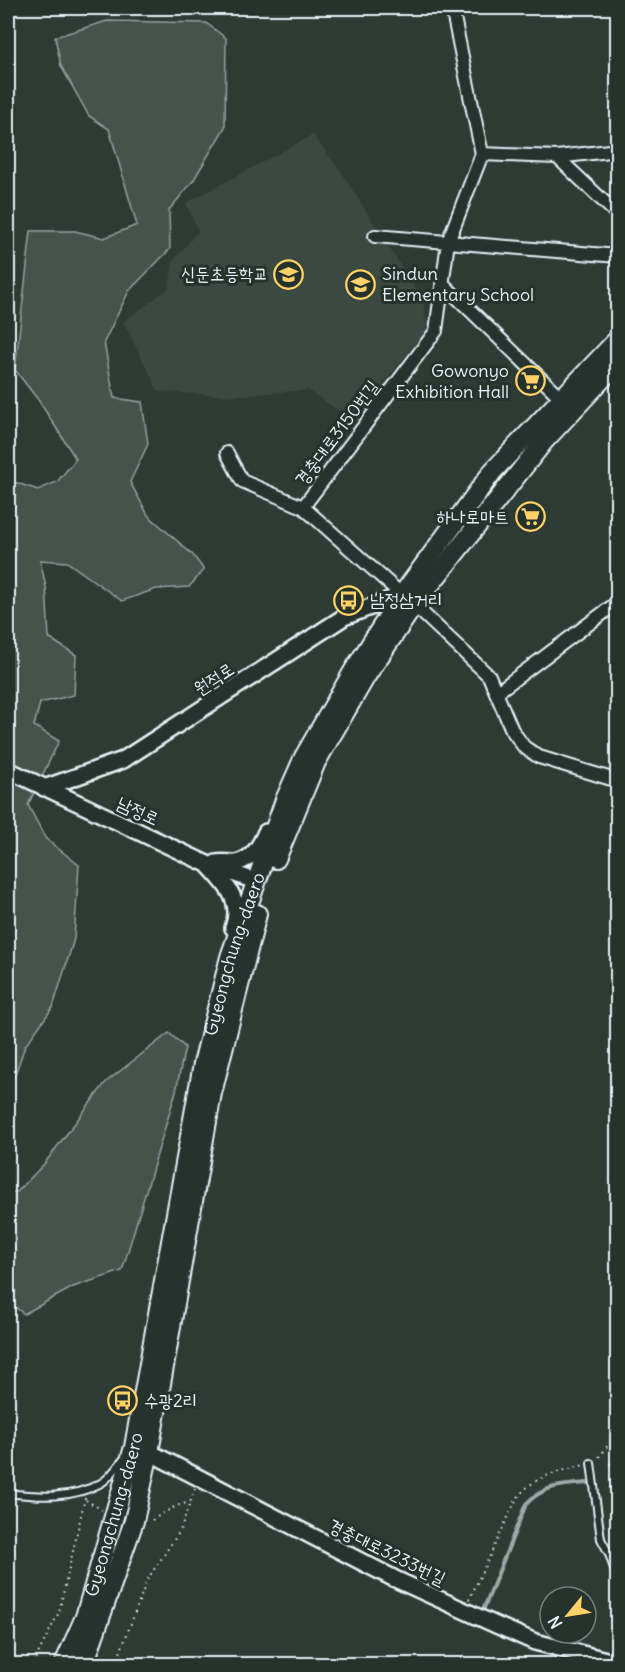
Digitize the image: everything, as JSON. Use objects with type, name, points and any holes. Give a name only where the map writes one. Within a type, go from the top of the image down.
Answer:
[{"type":"main road","name":"Gyeongchung-daero","points":[[64,1665],[85,1617],[142,1450],[212,1093],[254,922],[297,805],[316,762],[408,600],[493,471],[560,397],[618,339]]},
{"type":"main road","name":"Gyeongchung-daero","points":[[84,1665],[134,1521],[142,1450],[203,1064],[230,957],[282,807],[304,757],[354,670],[408,600],[544,440],[618,362]]},
{"type":"street","points":[[452,8],[482,154],[557,157],[618,150]]},
{"type":"street","name":"경충대로3150번길","points":[[303,507],[436,331],[448,242],[482,154]]},
{"type":"street","points":[[557,157],[618,215]]},
{"type":"street","points":[[375,236],[618,256]]},
{"type":"street","points":[[443,284],[560,397]]},
{"type":"street","points":[[227,453],[242,481],[303,507],[489,676],[512,730],[524,747],[540,757],[618,781]]},
{"type":"street","name":"원적로","points":[[44,788],[130,755],[344,617],[408,600]]},
{"type":"street","points":[[496,693],[618,602]]},
{"type":"street","name":"남정로","points":[[8,770],[207,864],[255,881]]},
{"type":"street","points":[[207,864],[235,863],[254,853],[276,810],[282,807]]},
{"type":"street","points":[[207,864],[235,899],[235,924],[227,946],[230,957]]},
{"type":"street","name":"경충대로3233번길","points":[[142,1450],[395,1579],[535,1642],[618,1663]]},
{"type":"lane","points":[[8,1493],[36,1497],[67,1495],[103,1482],[142,1450]]},
{"type":"lane","points":[[591,1463],[601,1539],[618,1581]]},
{"type":"path","points":[[464,1610],[516,1500],[526,1486],[539,1478],[596,1462],[618,1432]]},
{"type":"path","points":[[116,1665],[147,1580],[180,1531],[198,1478]]},
{"type":"path","points":[[33,1665],[59,1612],[85,1499],[85,1489]]},
{"type":"path","points":[[85,1499],[102,1510]]},
{"type":"path","points":[[152,1520],[176,1506],[190,1502]]},
{"type":"shaded area","points":[[107,21],[206,23],[226,38],[225,127],[193,181],[169,210],[170,249],[129,291],[104,342],[114,398],[142,402],[148,444],[130,482],[148,515],[193,555],[204,570],[189,587],[156,589],[122,601],[67,562],[40,560],[46,587],[49,638],[76,655],[74,695],[40,703],[34,726],[59,741],[28,805],[46,839],[79,865],[74,939],[53,1007],[25,1046],[8,1094],[8,480],[38,490],[57,482],[76,459],[39,401],[15,370],[31,231],[75,231],[104,238],[137,225],[109,129],[89,116],[61,66],[55,37]]},
{"type":"shaded area","name":"신둔초등학교","points":[[313,135],[342,173],[423,301],[427,330],[353,420],[307,390],[234,396],[159,392],[123,322],[169,288],[173,261],[198,231],[186,203]]},
{"type":"shaded area","points":[[169,1033],[185,1047],[176,1091],[122,1271],[73,1287],[24,1314],[8,1301],[8,1192],[17,1192],[44,1164],[106,1082]]},
{"type":"waterway","points":[[611,1464],[618,1456]]},
{"type":"waterway","points":[[482,1613],[526,1504],[547,1490],[587,1483]]},
{"type":"place","name":"신둔초등학교","points":[[289,274]]},
{"type":"place","name":"Sindun Elementary School","points":[[361,284]]},
{"type":"place","name":"Gowonyo Exhibition Hall","points":[[530,381]]},
{"type":"place","name":"하나로마트","points":[[530,517]]},
{"type":"place","name":"남정삼거리","points":[[349,600]]},
{"type":"place","name":"수광2리","points":[[123,1401]]}]
